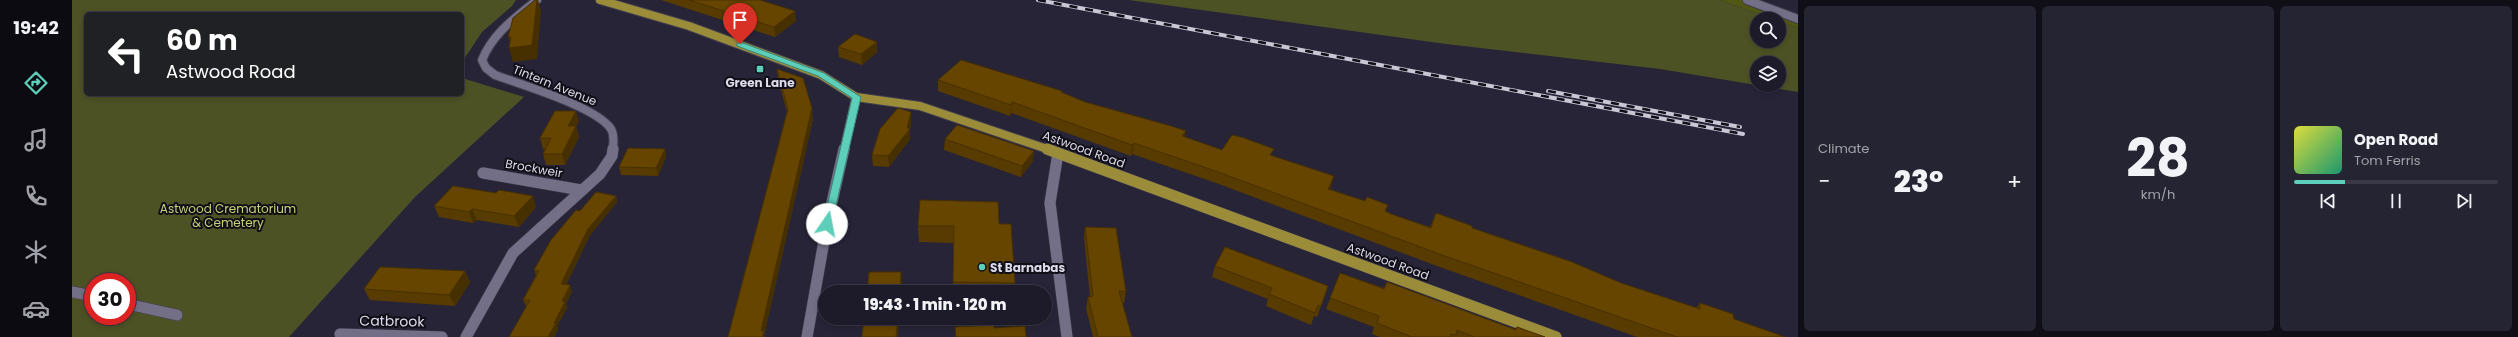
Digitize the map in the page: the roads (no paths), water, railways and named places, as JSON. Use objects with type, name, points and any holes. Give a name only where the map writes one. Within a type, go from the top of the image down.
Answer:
[{"type":"main road","name":"Astwood Road","points":[[600,0],[689,26],[814,72],[834,81],[856,97],[920,106],[1058,153],[1556,337]]},
{"type":"street","name":"Tintern Avenue","points":[[466,337],[513,253],[600,174],[612,156],[614,136],[610,128],[592,112],[495,75],[486,68],[482,60],[486,48],[496,33],[537,0]]},
{"type":"street","points":[[1747,0],[1798,19]]},
{"type":"street","points":[[807,337],[827,224],[856,97]]},
{"type":"street","points":[[1058,153],[1050,203],[1051,223],[1067,337]]},
{"type":"street","name":"Brockweir","points":[[483,173],[581,190]]},
{"type":"street","points":[[72,292],[84,294]]},
{"type":"street","points":[[136,306],[177,315]]},
{"type":"street","name":"Catbrook","points":[[340,334],[442,337]]},
{"type":"railway","points":[[1038,0],[1743,134]]},
{"type":"railway","points":[[1548,91],[1740,127]]},
{"type":"place","name":"Green Lane","points":[[760,69]]},
{"type":"place","name":"St Barnabas","points":[[982,267]]},
{"type":"park label","name":"Astwood Crematorium & Cemetery","points":[[228,215]]}]
